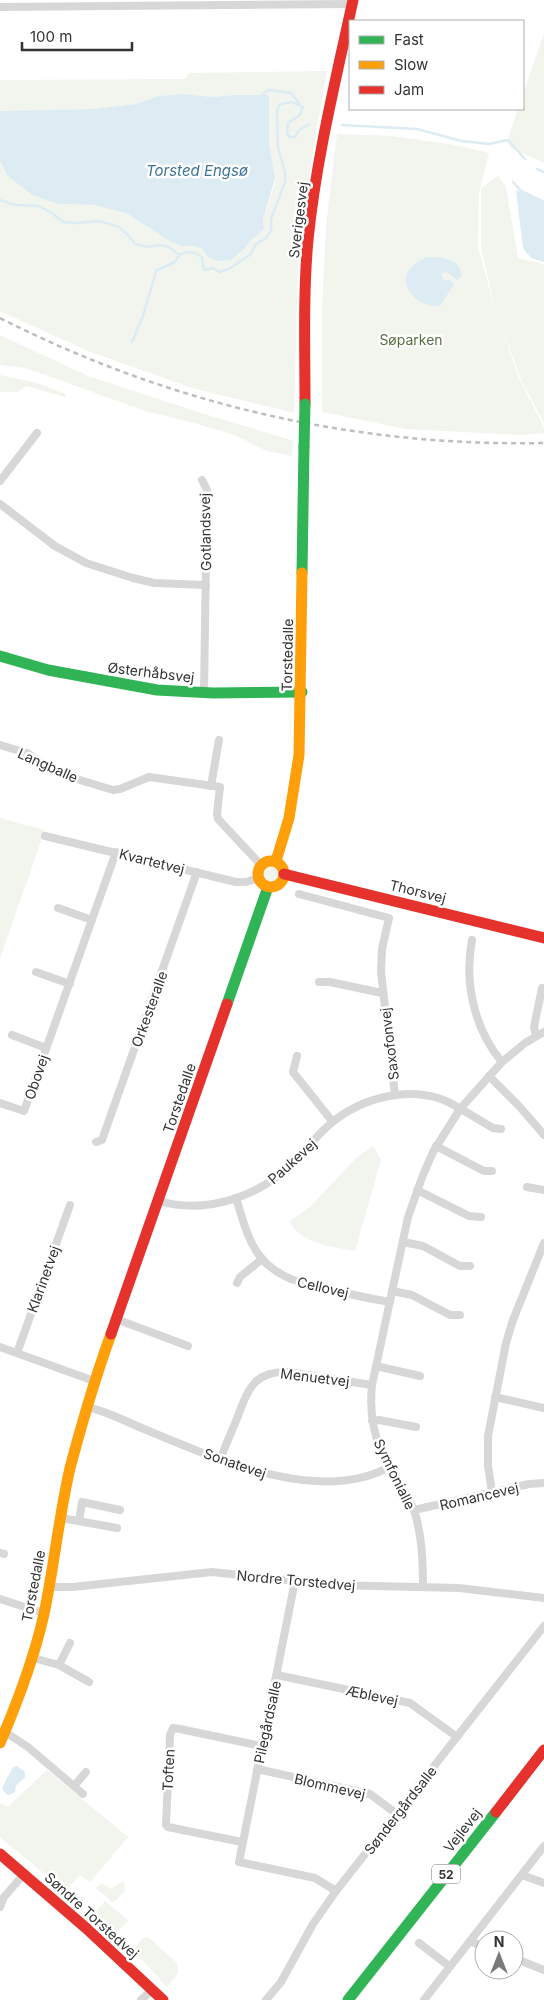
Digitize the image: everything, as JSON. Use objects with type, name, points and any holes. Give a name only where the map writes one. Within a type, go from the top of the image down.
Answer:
[{"type":"street","points":[[0,7],[59,3],[352,2]]},
{"type":"street","name":"Sverigesvej","points":[[304,446],[306,279],[311,218],[325,136],[352,2]]},
{"type":"street","points":[[0,481],[37,433]]},
{"type":"street","name":"Torstedalle","points":[[276,861],[289,818],[300,755],[304,446]]},
{"type":"street","name":"Gotlandsvej","points":[[202,480],[207,490],[204,693]]},
{"type":"street","name":"Gotlandsvej","points":[[0,504],[55,546],[86,563],[125,576],[154,582],[206,585]]},
{"type":"street","name":"Østerhåbsvej","points":[[0,656],[27,665],[118,684],[181,692],[302,692]]},
{"type":"street","points":[[219,740],[211,786],[220,787],[218,819],[261,865]]},
{"type":"street","name":"Langballe","points":[[0,745],[27,754],[60,774],[113,790],[149,777],[211,786]]},
{"type":"street","name":"Kvartetvej","points":[[44,836],[236,882],[246,882],[258,878]]},
{"type":"street","name":"Obovej","points":[[0,1103],[24,1111],[116,852]]},
{"type":"street","points":[[267,861],[276,861],[282,866],[284,874],[279,884],[268,887],[258,878],[258,870],[267,861]]},
{"type":"street","name":"Orkesteralle","points":[[96,1142],[102,1140],[197,872]]},
{"type":"street","name":"Thorsvej","points":[[284,874],[544,938]]},
{"type":"street","name":"Torstedalle","points":[[0,1743],[33,1658],[44,1613],[70,1470],[94,1381],[159,1201],[268,887]]},
{"type":"street","name":"Saxofonvej","points":[[299,894],[389,918],[381,962],[382,993],[395,1095]]},
{"type":"street","points":[[58,908],[92,920]]},
{"type":"street","points":[[472,940],[469,961],[472,999],[483,1033],[502,1062]]},
{"type":"street","points":[[36,972],[70,984]]},
{"type":"street","name":"Saxofonvej","points":[[319,982],[330,982],[382,993]]},
{"type":"street","name":"Symfonialle","points":[[423,1587],[423,1557],[419,1528],[414,1510],[376,1440],[370,1402],[372,1385],[408,1217],[417,1190],[436,1146],[460,1109],[502,1062],[540,1034],[534,1027],[542,988]]},
{"type":"street","name":"Obovej","points":[[12,1035],[46,1048]]},
{"type":"street","points":[[297,1056],[293,1072],[332,1121]]},
{"type":"street","points":[[489,1076],[544,1135]]},
{"type":"street","name":"Paukevej","points":[[159,1201],[205,1205],[236,1198],[262,1187],[286,1170],[332,1121],[359,1105],[395,1095],[416,1095],[446,1102],[460,1109]]},
{"type":"street","points":[[460,1109],[493,1128],[501,1128]]},
{"type":"street","points":[[436,1146],[484,1171],[492,1171]]},
{"type":"street","points":[[527,1187],[544,1190]]},
{"type":"street","points":[[417,1190],[469,1216],[481,1217]]},
{"type":"street","name":"Cellovej","points":[[236,1198],[248,1237],[262,1259],[280,1275],[297,1282],[390,1302]]},
{"type":"street","name":"Klarinetvej","points":[[17,1353],[70,1204]]},
{"type":"street","points":[[403,1242],[423,1246],[460,1266],[470,1266]]},
{"type":"street","points":[[492,1492],[487,1450],[489,1426],[495,1397],[509,1330],[544,1243]]},
{"type":"street","points":[[237,1284],[240,1277],[262,1259]]},
{"type":"street","points":[[392,1290],[412,1295],[450,1315],[460,1315]]},
{"type":"street","points":[[116,1319],[188,1346]]},
{"type":"street","points":[[0,1347],[94,1381]]},
{"type":"street","points":[[376,1366],[420,1376]]},
{"type":"street","name":"Menuetvej","points":[[222,1458],[247,1393],[256,1380],[264,1375],[279,1371],[372,1385]]},
{"type":"street","points":[[495,1397],[544,1408]]},
{"type":"street","name":"Sonatevej","points":[[86,1407],[269,1475],[307,1480],[359,1479],[389,1467]]},
{"type":"street","name":"Symfonialle","points":[[372,1421],[379,1420],[416,1427]]},
{"type":"street","name":"Romancevej","points":[[414,1510],[529,1484],[544,1483]]},
{"type":"street","points":[[79,1521],[82,1502],[120,1510]]},
{"type":"street","points":[[61,1518],[117,1528]]},
{"type":"street","name":"Nordre Torstedvej","points":[[48,1587],[73,1587],[194,1572],[212,1572],[339,1585],[459,1588],[543,1597]]},
{"type":"street","name":"Pilegårdsalle","points":[[294,1581],[239,1862],[315,1878],[336,1891]]},
{"type":"street","points":[[0,1599],[44,1613]]},
{"type":"street","name":"Søndergårdsalle","points":[[266,2000],[281,1982],[313,1924],[336,1891],[544,1626]]},
{"type":"street","points":[[59,1665],[70,1643]]},
{"type":"street","points":[[33,1658],[59,1665],[89,1682]]},
{"type":"street","name":"Æblevej","points":[[277,1675],[410,1703],[457,1737]]},
{"type":"street","name":"Toften","points":[[242,1842],[168,1827],[166,1825],[170,1735],[173,1728],[261,1746]]},
{"type":"street","points":[[5,1732],[28,1747],[83,1794]]},
{"type":"street","name":"Vejlevej","points":[[348,2000],[544,1750]]},
{"type":"street","name":"Blommevej","points":[[257,1769],[364,1792],[376,1798],[397,1814]]},
{"type":"street","points":[[74,1786],[86,1772]]},
{"type":"street","points":[[424,2000],[544,1846]]},
{"type":"street","name":"Søndre Torstedvej","points":[[0,1854],[86,1928],[163,2000]]},
{"type":"street","points":[[0,1907],[4,1897],[24,1874]]},
{"type":"street","points":[[522,1875],[544,1883]]},
{"type":"street","points":[[470,1941],[474,1943]]},
{"type":"street","points":[[419,1943],[449,1966]]},
{"type":"street","points":[[524,1962],[544,1970]]},
{"type":"street","points":[[140,2000],[152,1990]]},
{"type":"green space","points":[[544,34],[544,163],[511,148],[507,141],[518,110],[524,110],[524,91]]},
{"type":"green space","points":[[327,71],[305,198],[298,268],[294,413],[192,388],[88,351],[0,311],[0,161],[9,176],[58,204],[94,205],[128,214],[169,241],[181,246],[194,246],[203,249],[207,256],[245,248],[261,232],[264,228],[263,219],[275,183],[269,143],[269,96],[233,95],[213,97],[182,94],[158,96],[136,104],[93,109],[0,111],[0,80],[185,79],[189,73]]},
{"type":"green space","name":"Søparken","points":[[337,134],[392,136],[456,145],[489,153],[479,193],[478,247],[496,312],[481,248],[481,188],[498,176],[506,187],[518,258],[544,264],[544,423],[522,382],[499,320],[519,378],[544,427],[544,433],[521,435],[406,429],[322,412],[322,308],[326,226]]},
{"type":"green space","points":[[0,335],[88,376],[294,441],[292,456],[266,451],[235,435],[145,411],[26,368],[0,365]]},
{"type":"green space","points":[[0,375],[37,383],[66,394],[65,397],[26,386],[18,392],[0,392]]},
{"type":"green space","points":[[0,818],[45,830],[0,958]]},
{"type":"green space","points":[[267,864],[275,864],[280,869],[278,880],[267,882],[262,877],[262,869]]},
{"type":"green space","points":[[373,1146],[381,1160],[355,1251],[327,1246],[302,1236],[289,1222],[311,1206],[357,1157]]},
{"type":"green space","points":[[47,1770],[128,1837],[90,1882],[80,1875],[65,1891],[0,1837],[0,1803],[8,1807]]},
{"type":"green space","points":[[124,1882],[125,1891],[114,1902],[96,1888],[102,1883],[111,1889]]},
{"type":"green space","points":[[105,1901],[128,1920],[116,1934],[94,1914]]},
{"type":"green space","points":[[148,1937],[177,1963],[178,1973],[167,1987],[133,1950],[143,1938]]},
{"type":"water","name":"Torsted Engsø","points":[[263,93],[269,96],[269,143],[275,179],[263,219],[264,228],[231,260],[217,261],[207,256],[203,249],[194,246],[181,246],[169,241],[128,214],[94,205],[58,204],[32,195],[8,176],[0,161],[0,111],[93,109],[136,104],[158,96],[182,94],[213,97],[261,95]]},
{"type":"water","points":[[516,190],[544,202],[544,262],[531,258],[523,248]]},
{"type":"water","points":[[427,257],[439,257],[449,260],[458,265],[461,270],[462,276],[457,280],[447,272],[441,274],[444,280],[450,280],[454,284],[440,306],[429,305],[416,299],[407,286],[406,280],[409,270],[416,263]]},
{"type":"water","points":[[17,1766],[25,1772],[25,1777],[16,1786],[15,1792],[9,1795],[6,1794],[2,1788],[13,1767]]},
{"type":"waterway","points":[[264,93],[268,90],[291,93],[299,103]]},
{"type":"waterway","points":[[0,200],[15,205],[39,206],[63,222],[100,221],[119,227],[135,244],[148,247],[161,245],[169,247],[179,255],[185,252],[194,253],[202,257],[204,270],[213,268],[219,272],[229,269],[251,254],[255,245],[267,237],[271,231],[271,219],[285,182],[285,172],[278,148],[277,111],[280,104],[292,102],[303,107],[300,115],[288,123],[287,134],[290,137],[295,137],[299,130],[309,124]]},
{"type":"waterway","points":[[342,125],[417,129],[462,141],[489,144],[508,140],[525,159]]},
{"type":"waterway","points":[[537,169],[544,172]]},
{"type":"waterway","points":[[513,182],[521,191],[544,202]]},
{"type":"waterway","points":[[132,342],[143,316],[156,271],[175,262],[179,255]]},
{"type":"railway","points":[[0,318],[64,348],[130,374],[196,396],[264,414],[333,428],[403,437],[473,442],[544,443]]},
{"type":"traffic: fast","points":[[304,447],[305,404]]},
{"type":"traffic: fast","points":[[302,573],[304,447]]},
{"type":"traffic: fast","points":[[0,656],[48,670],[157,690],[213,693],[302,692]]},
{"type":"traffic: fast","points":[[227,1004],[268,887]]},
{"type":"traffic: fast","points":[[348,2000],[496,1812]]},
{"type":"traffic: slow","points":[[276,861],[289,818],[299,755],[302,573]]},
{"type":"traffic: slow","points":[[271,861],[280,865],[284,874],[280,883],[271,887],[262,883],[258,874],[262,865],[271,861]]},
{"type":"traffic: slow","points":[[0,1743],[25,1680],[40,1631],[48,1596],[70,1468],[111,1334]]},
{"type":"traffic: jam","points":[[305,404],[305,281],[308,240],[316,179],[327,119],[353,0]]},
{"type":"traffic: jam","points":[[284,874],[544,938]]},
{"type":"traffic: jam","points":[[111,1334],[227,1004]]},
{"type":"traffic: jam","points":[[496,1812],[544,1750]]},
{"type":"traffic: jam","points":[[0,1854],[86,1928],[163,2000]]}]
